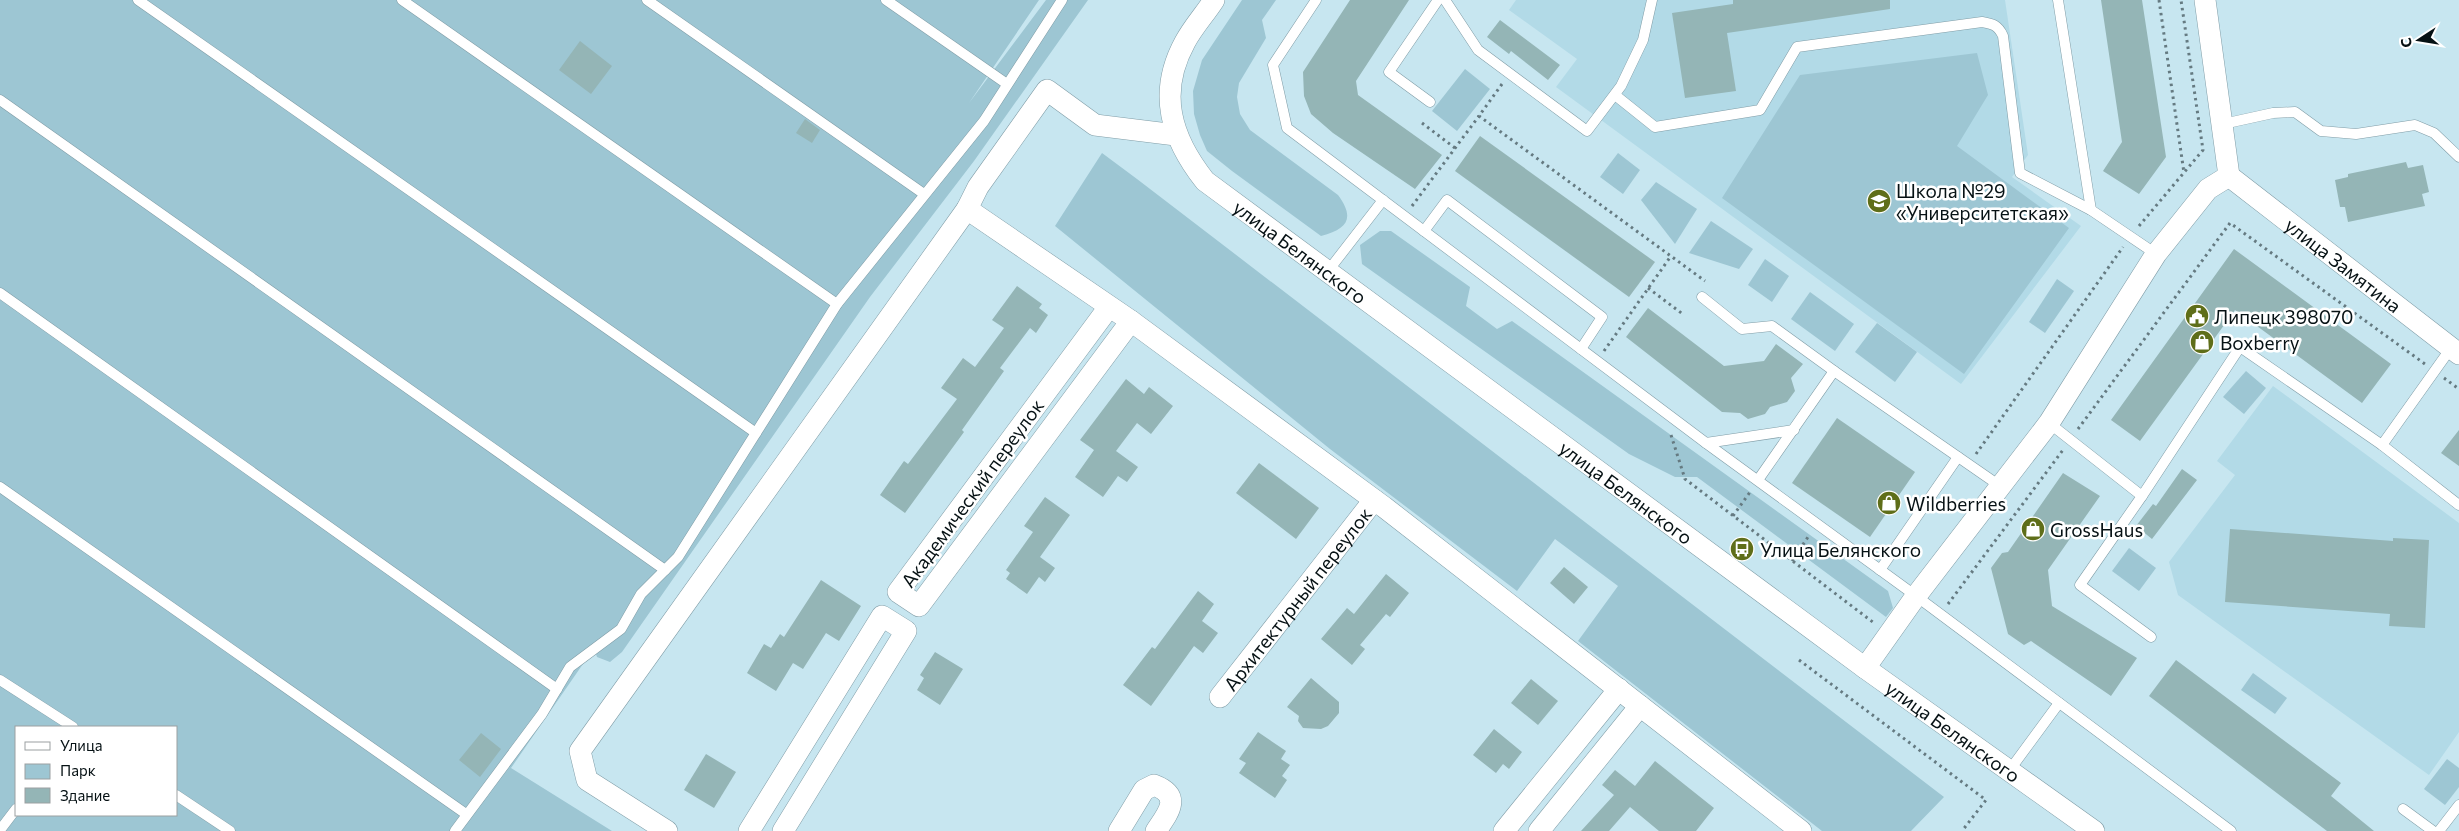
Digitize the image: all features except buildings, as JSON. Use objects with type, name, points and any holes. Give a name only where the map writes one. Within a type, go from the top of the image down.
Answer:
[{"type":"street","name":"улица Белянского","points":[[1214,0],[1186,41],[1175,66],[1170,94],[1171,114],[1176,135],[1188,159],[1205,181],[1864,668],[2094,831]]},
{"type":"street","points":[[1864,668],[1916,596],[2049,422],[2156,254],[2208,189],[2229,176],[2205,0]]},
{"type":"street","points":[[667,831],[587,780],[580,752],[967,209],[978,187],[1047,90],[1095,125],[1176,135]]},
{"type":"street","name":"улица Замятина","points":[[2229,176],[2455,351]]},
{"type":"street","points":[[967,209],[1131,322],[1374,500],[1801,831]]},
{"type":"street","name":"Академический переулок","points":[[1109,307],[898,592],[919,606],[1131,322]]},
{"type":"street","name":"Архитектурный переулок","points":[[1220,697],[1374,500]]},
{"type":"street","points":[[749,831],[882,616],[906,631],[783,831]]},
{"type":"street","points":[[1504,831],[1619,689]]},
{"type":"street","points":[[1539,831],[1640,706]]},
{"type":"street","points":[[1119,831],[1144,790],[1154,785],[1163,788],[1170,796],[1171,807],[1156,831]]},
{"type":"lane","points":[[138,0],[756,433]]},
{"type":"lane","points":[[402,0],[836,304]]},
{"type":"lane","points":[[647,0],[924,194]]},
{"type":"lane","points":[[886,0],[1007,84]]},
{"type":"lane","points":[[455,831],[513,754],[570,668],[621,629],[641,594],[678,557],[836,304],[984,121],[1062,0]]},
{"type":"lane","points":[[1316,0],[1273,65],[1287,128],[1706,444],[1916,596],[2231,831]]},
{"type":"lane","points":[[1430,102],[1389,72],[1438,0]]},
{"type":"lane","points":[[1445,0],[1478,50],[1587,131],[1621,86],[1643,40],[1652,0]]},
{"type":"lane","points":[[2058,0],[2091,210]]},
{"type":"lane","points":[[1615,94],[1654,127],[1760,110],[1797,47],[1982,22],[1994,24],[2003,36],[2020,173],[2091,210],[2156,254]]},
{"type":"lane","points":[[0,100],[665,570]]},
{"type":"lane","points":[[2223,124],[2273,113],[2295,112],[2321,130],[2356,134],[2415,125],[2434,133],[2459,156]]},
{"type":"lane","points":[[1328,271],[1383,200]]},
{"type":"lane","points":[[1424,231],[1446,200],[1602,316],[1581,349]]},
{"type":"lane","points":[[0,293],[557,689]]},
{"type":"lane","points":[[1702,297],[1742,329],[1772,326],[2000,486]]},
{"type":"lane","points":[[2151,637],[2080,585],[2142,496],[2240,347],[2382,445],[2459,505]]},
{"type":"lane","points":[[2382,445],[2433,370],[2455,351]]},
{"type":"lane","points":[[1758,480],[1834,370]]},
{"type":"lane","points":[[2049,422],[2142,496]]},
{"type":"lane","points":[[1706,444],[1794,430]]},
{"type":"lane","points":[[1880,570],[1958,457]]},
{"type":"lane","points":[[0,487],[466,814]]},
{"type":"lane","points":[[0,680],[70,726]]},
{"type":"lane","points":[[2010,771],[2058,703]]},
{"type":"lane","points":[[178,797],[230,831]]},
{"type":"lane","points":[[2439,831],[2459,805]]},
{"type":"lane","points":[[2404,809],[2433,831]]},
{"type":"lane","points":[[0,830],[15,810]]},
{"type":"path","points":[[2158,0],[2184,174]]},
{"type":"path","points":[[1404,216],[1510,74]]},
{"type":"path","points":[[1479,116],[1705,281]]},
{"type":"path","points":[[1422,123],[1455,148]]},
{"type":"path","points":[[1940,614],[2071,440],[2230,223],[2459,389]]},
{"type":"path","points":[[1597,361],[1671,256]]},
{"type":"path","points":[[1648,288],[1684,315]]},
{"type":"path","points":[[1664,412],[1685,479],[1888,634]]},
{"type":"path","points":[[1733,516],[1758,480]]},
{"type":"path","points":[[1792,561],[1817,524]]},
{"type":"path","points":[[1798,660],[1986,800],[1962,831]]},
{"type":"shaded area","name":"Школа №29 «Университетская»","points":[[1516,0],[2005,0],[2028,155],[2012,177],[2081,226],[1961,384],[1556,87],[1577,59],[1509,10]]},
{"type":"shaded area","points":[[2273,386],[2459,523],[2459,732],[2429,775],[2178,595],[2169,562],[2235,475],[2217,461]]},
{"type":"green space","points":[[0,0],[1039,0],[969,103],[1046,0],[1088,0],[974,161],[870,297],[622,652],[610,662],[597,657],[594,648],[511,768],[612,831],[0,831]]},
{"type":"green space","points":[[1242,0],[1276,0],[1262,20],[1266,38],[1239,83],[1237,97],[1240,114],[1250,130],[1338,195],[1346,210],[1346,222],[1343,226],[1330,233],[1321,236],[1232,171],[1207,151],[1200,135],[1194,114],[1193,91],[1202,60]]},
{"type":"green space","points":[[1977,53],[1988,95],[1957,146],[2069,228],[1964,374],[1722,198],[1800,75]]},
{"type":"green space","points":[[1465,69],[1490,89],[1457,131],[1432,111]]},
{"type":"green space","points":[[1102,153],[1944,797],[1911,831],[1822,831],[1578,641],[1618,586],[1555,539],[1517,591],[1330,449],[1055,226]]},
{"type":"green space","points":[[1618,153],[1640,170],[1623,194],[1600,177]]},
{"type":"green space","points":[[1656,182],[1697,209],[1675,244],[1641,200]]},
{"type":"green space","points":[[1711,221],[1753,249],[1739,269],[1689,253]]},
{"type":"green space","points":[[1380,231],[1391,231],[1470,287],[1466,306],[1497,329],[1512,321],[1888,591],[1893,608],[1886,617],[1697,477],[1675,477],[1629,454],[1362,264],[1360,245]]},
{"type":"green space","points":[[1765,259],[1789,276],[1772,302],[1748,285]]},
{"type":"green space","points":[[2057,279],[2074,291],[2045,333],[2029,322]]},
{"type":"green space","points":[[1810,292],[1854,324],[1835,351],[1791,319]]},
{"type":"green space","points":[[1877,323],[1917,352],[1895,382],[1855,352]]},
{"type":"green space","points":[[2246,371],[2266,388],[2244,414],[2223,397]]},
{"type":"green space","points":[[2129,548],[2156,568],[2139,591],[2112,571]]},
{"type":"green space","points":[[2253,673],[2287,698],[2275,714],[2241,690]]},
{"type":"green space","points":[[2447,759],[2459,768],[2459,787],[2445,805],[2424,789]]},
{"type":"place","name":"Школа №29 «Университетская»","points":[[1879,201]]},
{"type":"place","name":"Липецк 398070","points":[[2197,316]]},
{"type":"place","name":"Boxberry","points":[[2202,342]]},
{"type":"place","name":"Wildberries","points":[[1889,503]]},
{"type":"place","name":"GrossHaus","points":[[2033,529]]},
{"type":"place","name":"Улица Белянского","points":[[1742,549]]}]
